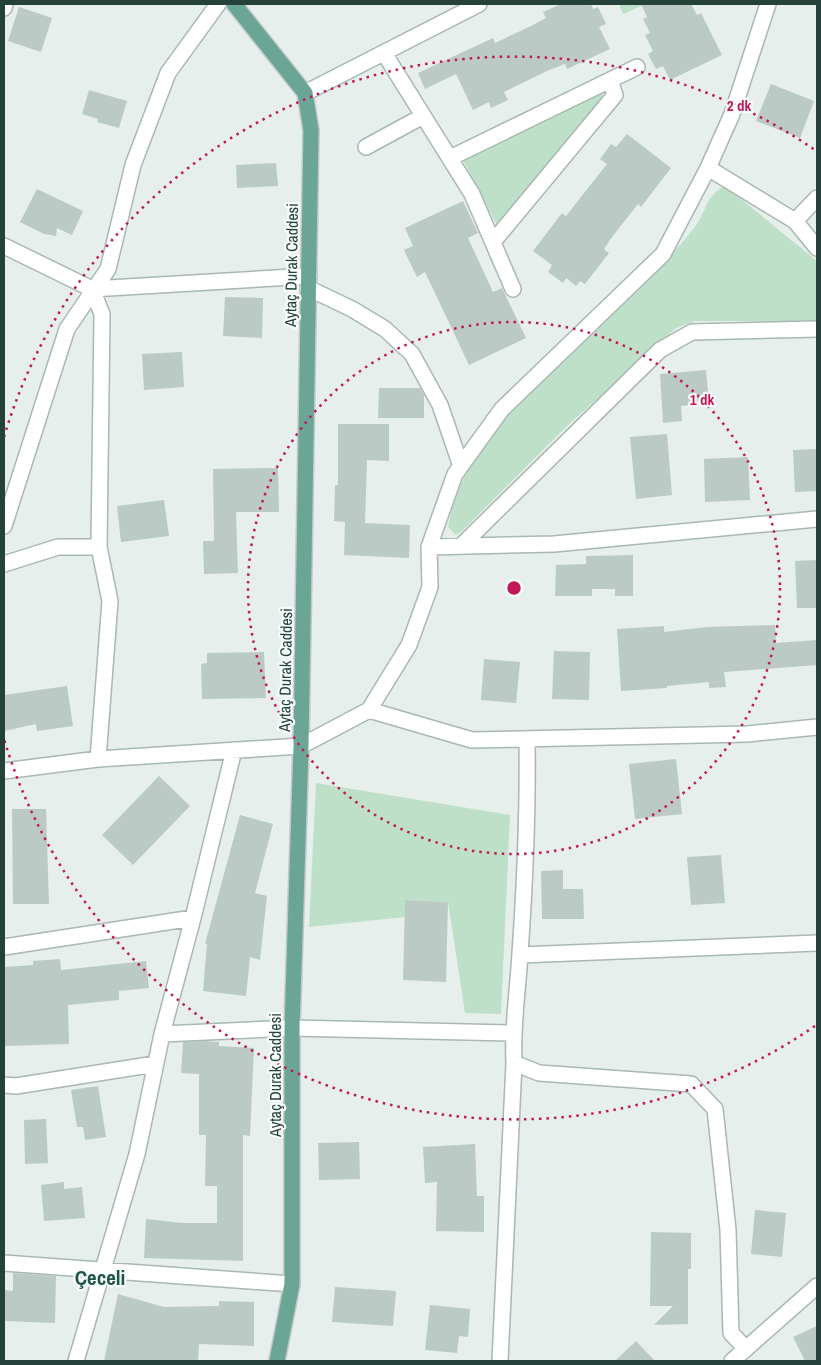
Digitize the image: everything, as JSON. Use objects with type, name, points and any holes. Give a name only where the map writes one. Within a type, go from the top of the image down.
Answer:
[{"type":"main road","name":"Aytaç Durak Caddesi","points":[[234,4],[305,92],[311,130],[301,746],[292,1028],[292,1284],[277,1361]]},
{"type":"street","points":[[4,8],[5,4]]},
{"type":"street","points":[[4,526],[67,329],[92,289],[108,269],[133,165],[168,73],[218,4]]},
{"type":"street","points":[[305,92],[479,4]]},
{"type":"street","points":[[4,771],[98,759],[301,746],[370,710],[409,645],[430,587],[429,547],[455,474],[502,409],[663,254],[708,168],[732,114],[768,4]]},
{"type":"street","points":[[384,52],[472,194],[513,289]]},
{"type":"street","points":[[450,158],[637,67]]},
{"type":"street","points":[[493,242],[615,95],[610,80]]},
{"type":"street","points":[[366,147],[424,116]]},
{"type":"street","points":[[708,168],[795,221],[817,248]]},
{"type":"street","points":[[795,221],[817,198]]},
{"type":"street","points":[[4,246],[92,289],[309,282],[385,329],[412,354],[440,405],[461,466]]},
{"type":"street","points":[[92,289],[102,314],[99,547],[110,601],[98,759]]},
{"type":"street","points":[[461,546],[660,350],[692,332],[817,329]]},
{"type":"street","points":[[429,547],[554,544],[817,519]]},
{"type":"street","points":[[4,564],[58,547],[99,547]]},
{"type":"street","points":[[370,710],[472,740],[746,734],[817,727]]},
{"type":"street","points":[[500,1361],[514,1063],[512,1032],[520,955],[528,804],[527,739]]},
{"type":"street","points":[[76,1361],[137,1154],[162,1034],[194,918],[234,750]]},
{"type":"street","points":[[4,947],[194,918]]},
{"type":"street","points":[[520,955],[817,943]]},
{"type":"street","points":[[162,1034],[292,1028],[512,1032]]},
{"type":"street","points":[[514,1063],[539,1073],[691,1084],[715,1109],[728,1230],[731,1333],[746,1349]]},
{"type":"street","points":[[4,1085],[16,1086],[155,1064]]},
{"type":"street","points":[[4,1263],[103,1272],[292,1284]]},
{"type":"street","points":[[732,1361],[817,1286]]},
{"type":"green space","points":[[619,4],[646,4],[623,14]]},
{"type":"green space","points":[[601,92],[603,97],[497,225],[463,160]]},
{"type":"green space","points":[[725,186],[817,261],[817,321],[695,321],[676,328],[567,426],[456,535],[448,527],[460,488],[480,450],[507,415],[539,380],[670,256],[697,224],[714,193]]},
{"type":"green space","points":[[316,783],[510,815],[501,1014],[465,1013],[448,902],[406,900],[405,917],[309,927]]},
{"type":"building","points":[[561,4],[591,4],[593,9],[598,7],[606,24],[599,27],[610,49],[567,69],[565,64],[549,70],[504,92],[508,100],[491,108],[489,102],[473,110],[456,74],[425,89],[418,73],[493,38],[495,43],[533,25],[546,18],[543,12]]},
{"type":"building","points":[[641,4],[691,4],[697,15],[701,13],[722,55],[670,80],[663,66],[656,69],[648,54],[653,51],[645,35],[650,33],[643,19],[647,17]]},
{"type":"building","points":[[19,7],[52,18],[41,52],[8,41]]},
{"type":"building","points":[[771,84],[814,101],[800,138],[756,121]]},
{"type":"building","points":[[89,90],[127,101],[119,128],[97,122],[98,119],[82,114]]},
{"type":"building","points":[[627,134],[671,168],[641,207],[638,204],[612,237],[604,249],[609,253],[585,284],[580,281],[576,286],[566,278],[563,283],[548,272],[552,265],[533,251],[562,213],[566,216],[607,164],[600,159],[611,144],[616,147]]},
{"type":"building","points":[[276,163],[278,186],[237,188],[236,165]]},
{"type":"building","points":[[37,189],[83,211],[72,235],[57,228],[56,236],[44,234],[20,222]]},
{"type":"building","points":[[463,201],[478,233],[468,238],[493,292],[502,288],[526,338],[469,365],[425,272],[417,277],[404,250],[413,246],[405,228]]},
{"type":"building","points":[[225,297],[263,298],[262,338],[223,336]]},
{"type":"building","points":[[182,352],[184,387],[144,390],[142,354]]},
{"type":"building","points":[[706,370],[709,403],[681,406],[682,421],[663,423],[660,374]]},
{"type":"building","points":[[379,388],[420,388],[424,395],[424,418],[378,418]]},
{"type":"building","points":[[338,424],[389,424],[389,461],[367,460],[365,523],[410,525],[409,558],[344,555],[345,522],[334,521],[335,485],[338,485]]},
{"type":"building","points":[[667,434],[672,495],[636,499],[630,437]]},
{"type":"building","points":[[817,449],[817,491],[795,492],[793,450]]},
{"type":"building","points":[[748,457],[750,500],[705,502],[704,459]]},
{"type":"building","points":[[278,468],[279,512],[236,512],[238,573],[204,574],[203,541],[214,541],[213,469]]},
{"type":"building","points":[[164,500],[169,536],[121,542],[117,506]]},
{"type":"building","points":[[633,555],[633,596],[615,596],[615,589],[592,589],[592,596],[555,596],[556,565],[586,564],[586,556]]},
{"type":"building","points":[[817,560],[817,608],[797,608],[795,561]]},
{"type":"building","points":[[775,625],[776,643],[817,640],[817,665],[724,672],[726,687],[709,688],[709,682],[667,686],[667,688],[621,691],[617,629],[664,626],[664,632],[707,627]]},
{"type":"building","points":[[554,651],[590,652],[589,700],[552,699]]},
{"type":"building","points":[[264,652],[266,698],[202,699],[201,664],[207,663],[207,653]]},
{"type":"building","points":[[484,659],[520,662],[516,703],[481,700]]},
{"type":"building","points":[[67,686],[73,726],[37,731],[36,724],[4,731],[4,695]]},
{"type":"building","points":[[676,759],[682,814],[635,819],[629,764]]},
{"type":"building","points":[[159,776],[190,806],[133,865],[102,835]]},
{"type":"building","points":[[12,809],[46,809],[49,904],[13,904]]},
{"type":"building","points":[[240,815],[273,824],[255,893],[267,896],[260,960],[250,957],[246,996],[203,991],[207,944],[205,944]]},
{"type":"building","points":[[721,855],[725,903],[691,905],[687,857]]},
{"type":"building","points":[[563,870],[563,889],[583,889],[584,919],[542,919],[541,871]]},
{"type":"building","points":[[405,900],[448,902],[446,982],[403,980]]},
{"type":"building","points":[[60,959],[61,970],[146,961],[149,988],[119,991],[119,1000],[68,1005],[69,1044],[4,1046],[4,967],[33,965],[33,961]]},
{"type":"building","points":[[183,1042],[219,1042],[219,1046],[254,1048],[250,1136],[243,1135],[243,1261],[144,1258],[146,1219],[182,1223],[217,1223],[217,1186],[205,1186],[206,1135],[199,1135],[199,1074],[181,1073]]},
{"type":"building","points":[[98,1086],[106,1137],[85,1140],[83,1127],[77,1127],[71,1090]]},
{"type":"building","points":[[46,1119],[48,1163],[25,1164],[24,1120]]},
{"type":"building","points":[[359,1142],[360,1179],[319,1180],[318,1143]]},
{"type":"building","points":[[475,1144],[477,1196],[484,1196],[484,1232],[436,1231],[437,1182],[425,1183],[423,1147]]},
{"type":"building","points":[[64,1182],[64,1189],[82,1187],[85,1218],[44,1221],[41,1185]]},
{"type":"building","points":[[755,1210],[786,1213],[782,1257],[751,1254]]},
{"type":"building","points":[[651,1232],[691,1233],[691,1269],[688,1269],[688,1324],[654,1325],[673,1306],[650,1306]]},
{"type":"building","points":[[13,1273],[56,1276],[55,1323],[4,1321],[4,1290],[13,1291]]},
{"type":"building","points":[[335,1287],[396,1291],[393,1326],[332,1322]]},
{"type":"building","points":[[118,1294],[164,1307],[219,1306],[219,1301],[254,1302],[254,1346],[199,1344],[198,1361],[104,1361]]},
{"type":"building","points":[[430,1305],[470,1309],[468,1337],[459,1336],[457,1353],[425,1350]]},
{"type":"building","points":[[817,1326],[817,1361],[805,1361],[793,1337]]},
{"type":"building","points":[[636,1341],[655,1361],[615,1361]]},
{"type":"district","name":"Çeceli","points":[[100,1277]]}]
